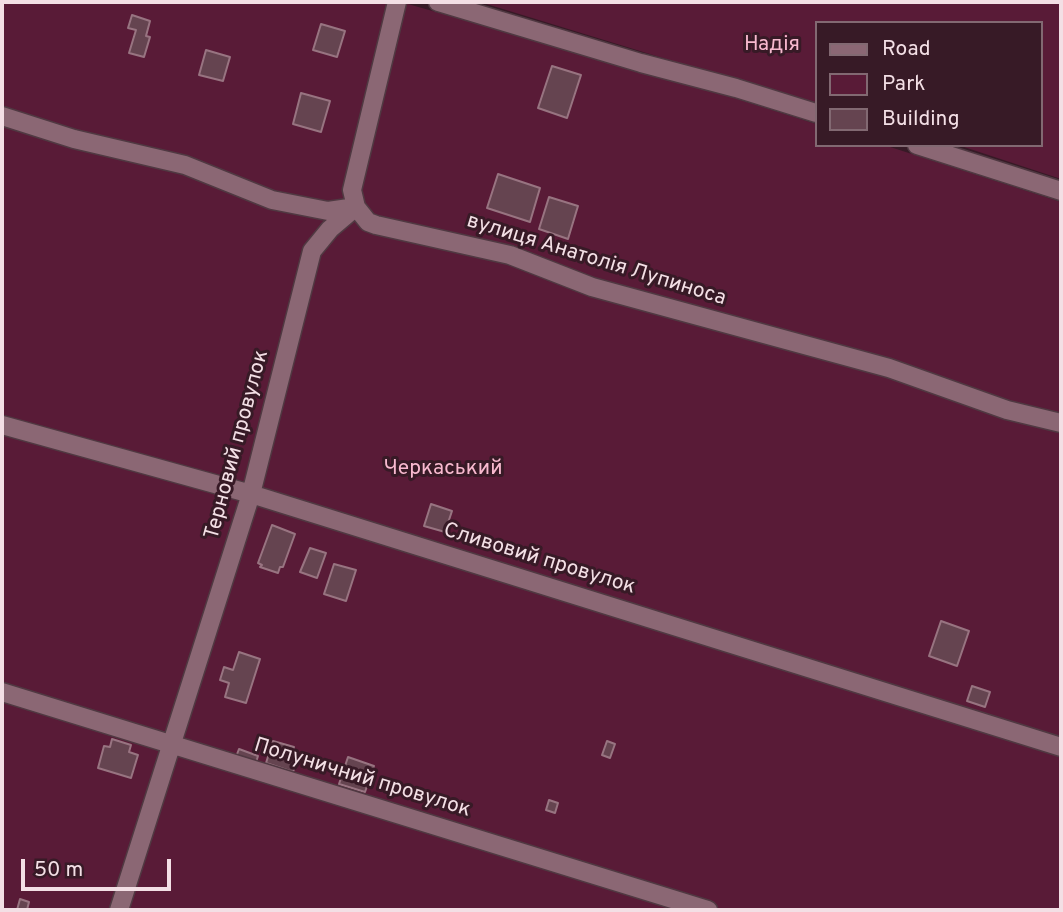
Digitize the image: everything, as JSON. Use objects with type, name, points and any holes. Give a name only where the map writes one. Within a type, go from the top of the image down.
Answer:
[{"type":"street","points":[[2,116],[75,139],[186,165],[272,200],[328,211],[356,207],[352,190],[397,2]]},
{"type":"street","points":[[438,2],[814,112]]},
{"type":"street","points":[[923,147],[1061,191]]},
{"type":"street","name":"вулиця Анатолія Лупиноса","points":[[356,207],[368,222],[376,225],[510,255],[592,287],[889,369],[1007,410],[1061,423]]},
{"type":"street","name":"Терновий провулок","points":[[119,910],[251,494],[312,251],[330,229],[356,207]]},
{"type":"street","name":"Сливовий провулок","points":[[2,425],[251,494],[1061,747]]},
{"type":"street","name":"Полуничний провулок","points":[[2,692],[708,910]]},
{"type":"green space","name":"Черкаський","points":[[2,2],[401,2],[706,89],[814,123],[814,147],[890,147],[1061,202],[1061,910],[2,910]]},
{"type":"green space","name":"Надія","points":[[480,2],[1061,2],[1061,179],[964,147],[1042,147],[1042,21],[814,21],[814,104]]},
{"type":"building","points":[[132,15],[150,21],[146,36],[150,37],[144,57],[129,53],[136,30],[128,28]]},
{"type":"building","points":[[321,24],[345,31],[337,57],[313,50]]},
{"type":"building","points":[[206,50],[230,57],[223,81],[199,75]]},
{"type":"building","points":[[552,66],[581,75],[567,118],[538,108]]},
{"type":"building","points":[[301,93],[330,101],[321,132],[293,124]]},
{"type":"building","points":[[498,174],[540,188],[530,222],[487,208]]},
{"type":"building","points":[[549,197],[578,206],[568,239],[539,229]]},
{"type":"building","points":[[431,504],[452,511],[445,532],[424,526]]},
{"type":"building","points":[[272,525],[295,534],[283,567],[280,567],[278,573],[260,567],[262,565],[258,563]]},
{"type":"building","points":[[310,548],[326,553],[317,578],[300,572]]},
{"type":"building","points":[[334,564],[356,570],[346,601],[324,594]]},
{"type":"building","points":[[941,621],[969,631],[957,666],[929,656]]},
{"type":"building","points":[[239,652],[260,659],[246,703],[225,697],[229,683],[220,680],[224,667],[233,670]]},
{"type":"building","points":[[972,686],[990,692],[985,707],[967,701]]},
{"type":"building","points":[[112,739],[131,745],[129,752],[138,755],[131,778],[98,768],[104,746],[110,747]]},
{"type":"building","points":[[273,741],[294,747],[291,757],[298,758],[293,772],[266,763]]},
{"type":"building","points":[[607,741],[615,744],[610,758],[602,755]]},
{"type":"building","points":[[239,749],[258,756],[254,769],[234,762]]},
{"type":"building","points":[[348,757],[374,766],[365,792],[339,784]]},
{"type":"building","points":[[549,800],[558,803],[555,813],[546,810]]},
{"type":"building","points":[[20,899],[29,902],[27,910],[17,910]]}]
